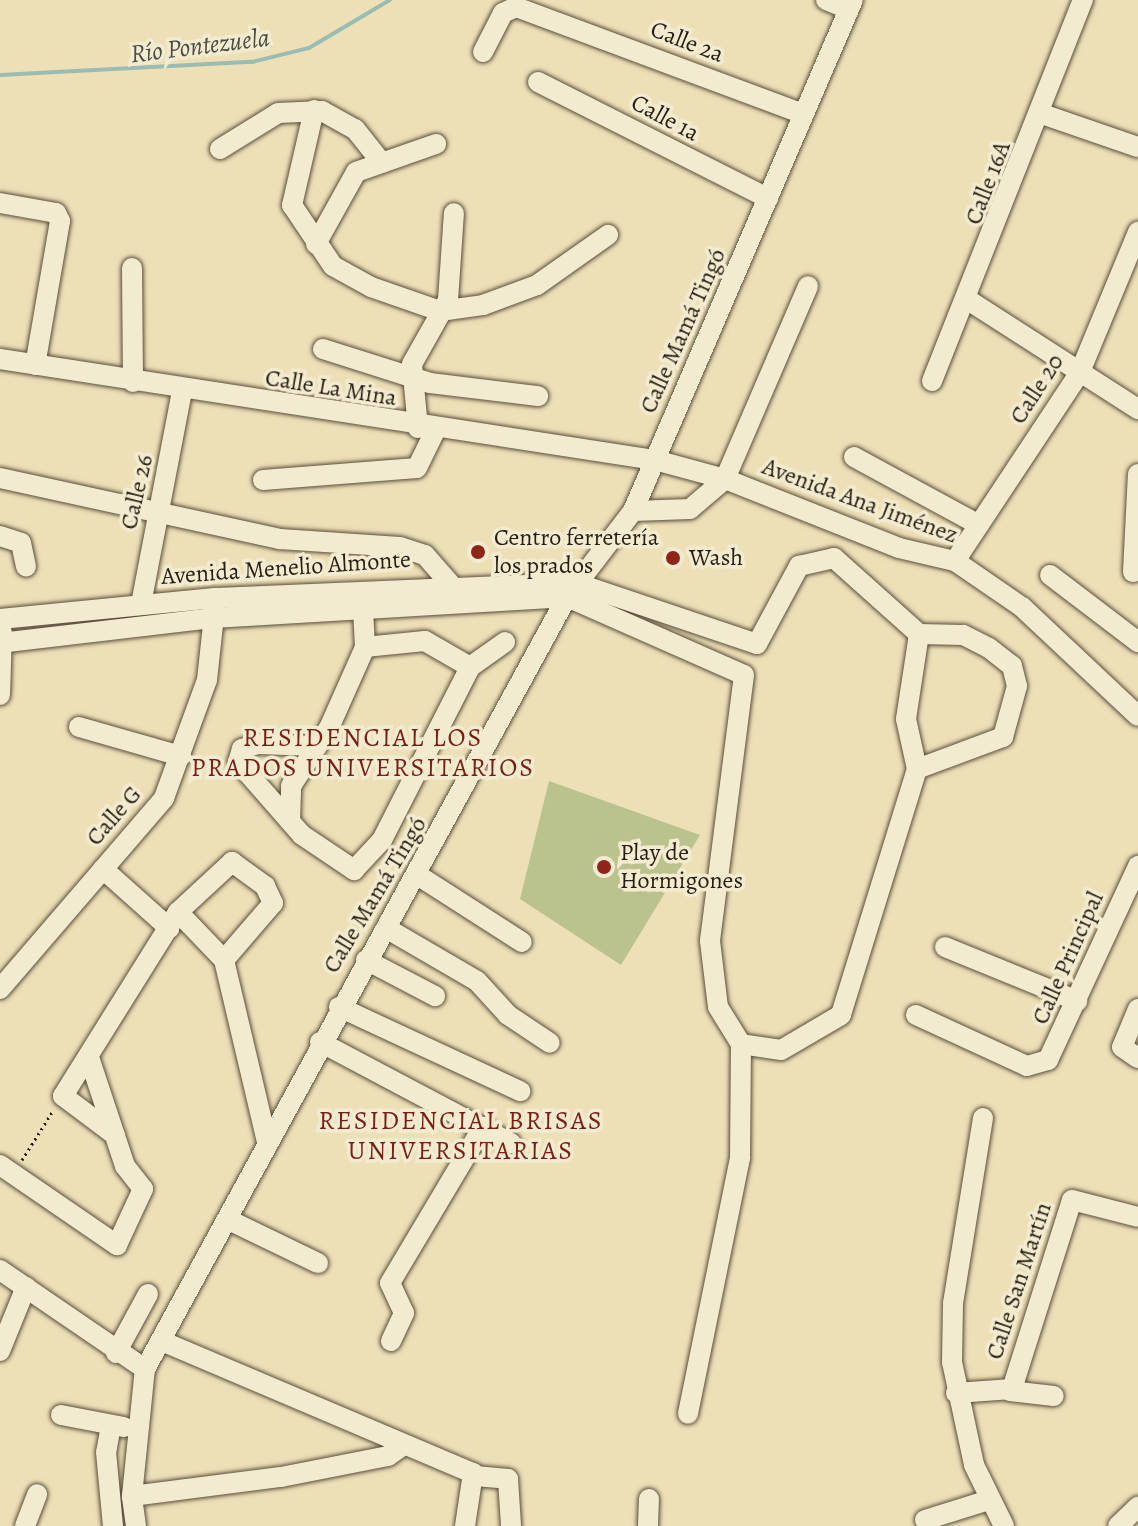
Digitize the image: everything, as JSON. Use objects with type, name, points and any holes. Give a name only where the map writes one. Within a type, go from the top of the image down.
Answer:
[{"type":"street","points":[[826,0],[850,5]]},
{"type":"street","name":"Calle 16A","points":[[932,381],[968,300],[1042,114],[1083,0]]},
{"type":"street","name":"Calle Mamá Tingó","points":[[136,1526],[132,1496],[136,1429],[145,1369],[164,1342],[339,1007],[419,876],[571,590],[633,511],[850,5]]},
{"type":"street","name":"Calle 2a","points":[[483,52],[503,13],[516,7],[804,114]]},
{"type":"street","name":"Calle 1a","points":[[538,82],[768,198]]},
{"type":"street","points":[[314,110],[292,205],[316,244],[345,275],[440,311],[537,285],[608,235]]},
{"type":"street","points":[[220,149],[278,113],[314,110],[339,117],[382,163]]},
{"type":"street","points":[[1042,114],[1138,147]]},
{"type":"street","points":[[316,244],[334,223],[350,179],[382,163],[436,144]]},
{"type":"street","points":[[0,203],[56,213],[60,221],[35,365]]},
{"type":"street","points":[[263,480],[417,468],[426,429],[410,378],[452,285],[447,249],[454,213]]},
{"type":"street","name":"Calle 20","points":[[955,561],[1080,372],[1138,232]]},
{"type":"street","points":[[132,268],[133,382]]},
{"type":"street","points":[[633,511],[690,509],[725,479],[808,286]]},
{"type":"street","points":[[968,300],[1138,409]]},
{"type":"street","points":[[323,349],[410,378],[538,396]]},
{"type":"street","name":"Calle La Mina","points":[[0,359],[182,392],[655,460]]},
{"type":"street","name":"Calle 26","points":[[141,604],[182,392]]},
{"type":"street","points":[[854,457],[979,525]]},
{"type":"street","name":"Avenida Ana Jiménez","points":[[655,460],[725,479],[899,548],[955,561],[1022,607],[1135,711]]},
{"type":"street","points":[[1133,572],[1138,474]]},
{"type":"street","points":[[0,478],[157,516],[280,539],[400,547],[425,555],[450,584]]},
{"type":"street","points":[[0,536],[21,543],[26,566]]},
{"type":"street","points":[[688,1414],[740,1158],[741,1044],[718,1007],[710,941],[744,675],[786,584],[816,559],[834,558],[919,634],[963,635],[989,648],[1012,666],[1017,686],[1003,737],[917,769]]},
{"type":"street","points":[[1050,575],[1138,642]]},
{"type":"street","name":"Avenida Menelio Almonte","points":[[1,631],[450,584],[571,590]]},
{"type":"street","points":[[571,590],[757,644]]},
{"type":"street","points":[[571,590],[744,675]]},
{"type":"street","name":"Avenida Menelio Almonte","points":[[1,631],[141,604],[214,608],[363,608],[571,590]]},
{"type":"street","name":"Calle G","points":[[0,989],[164,798],[207,680],[214,608]]},
{"type":"street","points":[[290,821],[291,786],[316,746],[365,647],[363,608]]},
{"type":"street","points":[[0,695],[1,631]]},
{"type":"street","points":[[741,1044],[781,1050],[841,1015],[917,769],[906,719],[919,634]]},
{"type":"street","points":[[365,647],[425,641],[470,667]]},
{"type":"street","points":[[316,746],[258,744],[239,756],[243,772],[290,821],[344,867],[366,863],[470,667],[505,642]]},
{"type":"street","points":[[79,727],[181,756]]},
{"type":"street","points":[[115,1135],[63,1096],[89,1057],[116,1002],[174,920],[227,862],[265,886],[270,909],[224,960]]},
{"type":"street","name":"Calle Principal","points":[[916,1015],[1038,1066],[1077,1001],[1138,866]]},
{"type":"street","points":[[103,869],[224,960],[267,1142]]},
{"type":"street","points":[[419,876],[522,942]]},
{"type":"street","points":[[386,928],[477,981],[508,1015],[550,1043]]},
{"type":"street","points":[[945,947],[1077,1001]]},
{"type":"street","points":[[366,960],[435,996]]},
{"type":"street","points":[[339,1007],[520,1091]]},
{"type":"street","points":[[1138,1009],[1122,1047],[1138,1058]]},
{"type":"street","points":[[320,1042],[511,1143]]},
{"type":"street","points":[[7,1169],[114,1247],[143,1193],[115,1135],[89,1057]]},
{"type":"street","points":[[983,1118],[953,1304],[956,1393],[989,1500],[1004,1526]]},
{"type":"street","points":[[391,1341],[404,1313],[390,1283],[483,1127]]},
{"type":"street","name":"Calle San Martín","points":[[956,1393],[1010,1391],[1070,1203],[1138,1217]]},
{"type":"street","points":[[229,1220],[318,1263]]},
{"type":"street","points":[[0,1270],[116,1353],[145,1369]]},
{"type":"street","points":[[0,1351],[26,1287]]},
{"type":"street","points":[[116,1353],[148,1294]]},
{"type":"street","points":[[164,1342],[404,1445],[474,1483],[508,1479],[511,1526]]},
{"type":"street","points":[[1010,1391],[1054,1396]]},
{"type":"street","points":[[61,1415],[136,1429]]},
{"type":"street","points":[[111,1425],[113,1526]]},
{"type":"street","points":[[132,1496],[281,1477],[388,1456],[404,1445]]},
{"type":"street","points":[[465,1526],[474,1483]]},
{"type":"street","points":[[474,1483],[474,1526]]},
{"type":"street","points":[[25,1526],[37,1494]]},
{"type":"street","points":[[648,1526],[649,1499]]},
{"type":"street","points":[[925,1520],[989,1500]]},
{"type":"street","points":[[1118,1526],[1138,1507]]},
{"type":"path","points":[[7,1169],[63,1096]]},
{"type":"green space","name":"Play de Hormigones","points":[[549,781],[700,835],[621,965],[520,899]]},
{"type":"waterway","name":"Río Pontezuela","points":[[0,75],[252,62],[309,48],[390,0]]},
{"type":"place","name":"Centro ferretería los prados","points":[[478,552]]},
{"type":"place","name":"Wash","points":[[673,558]]},
{"type":"place","name":"Play de Hormigones","points":[[604,867]]},
{"type":"district","name":"RESIDENCIAL LOS PRADOS UNIVERSITARIOS","points":[[363,753]]},
{"type":"district","name":"RESIDENCIAL BRISAS UNIVERSITARIAS","points":[[461,1136]]}]
